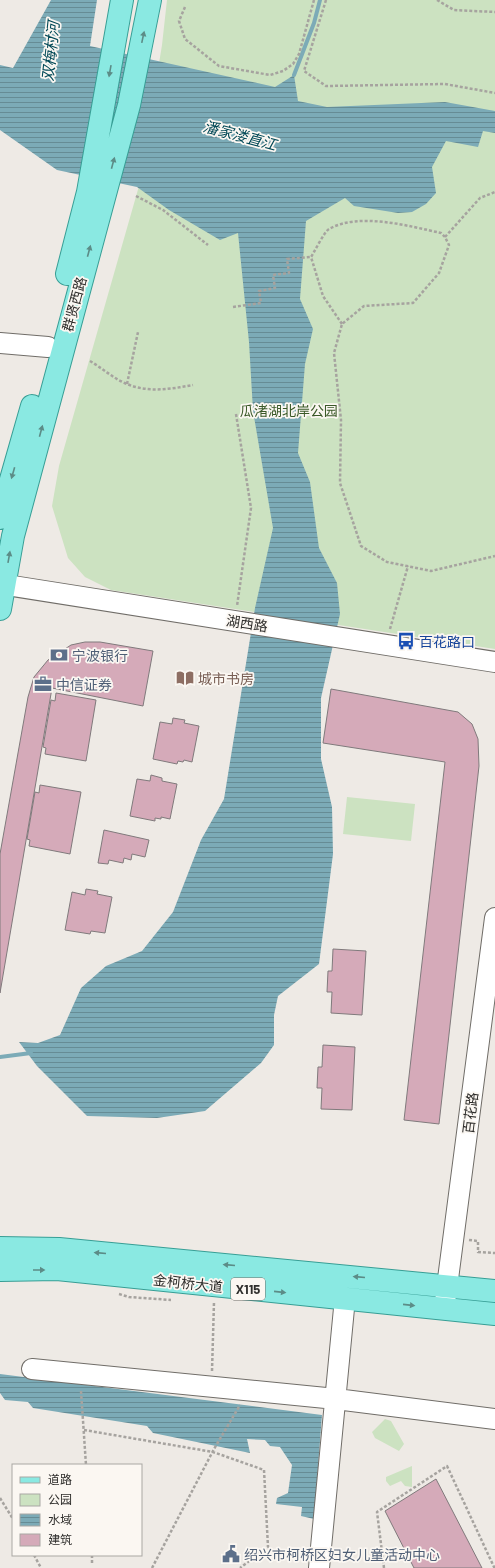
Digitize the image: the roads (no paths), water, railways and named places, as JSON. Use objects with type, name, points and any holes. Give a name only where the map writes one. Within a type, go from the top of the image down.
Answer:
[{"type":"main road","name":"群贤西路","points":[[0,609],[2,584],[13,536],[95,197],[122,3]]},
{"type":"main road","name":"群贤西路","points":[[0,518],[48,347],[95,197],[129,105],[149,4]]},
{"type":"main road","name":"金柯桥大道","points":[[0,1248],[58,1249],[495,1291]]},
{"type":"main road","name":"金柯桥大道","points":[[0,1270],[58,1270],[495,1314]]},
{"type":"street","points":[[0,344],[48,347]]},
{"type":"street","name":"湖西路","points":[[2,584],[495,662]]},
{"type":"street","name":"百花路","points":[[444,1308],[495,918]]},
{"type":"street","points":[[320,1568],[345,1298]]},
{"type":"street","points":[[32,1369],[336,1399],[495,1419]]},
{"type":"water","points":[[51,0],[97,0],[90,46],[275,87],[294,75],[298,101],[327,107],[445,102],[495,111],[495,133],[483,131],[478,147],[446,141],[432,167],[436,193],[426,204],[412,212],[398,213],[354,206],[345,198],[306,221],[300,299],[313,329],[305,364],[298,453],[310,482],[319,548],[337,583],[340,614],[321,698],[321,759],[332,807],[333,854],[319,964],[278,996],[274,1015],[274,1045],[261,1063],[205,1111],[157,1118],[87,1116],[37,1066],[19,1042],[38,1043],[60,1035],[81,988],[106,966],[142,951],[173,912],[201,840],[224,799],[255,608],[273,528],[253,411],[249,342],[238,233],[220,240],[169,210],[137,187],[57,170],[0,130],[0,65],[13,68]]},
{"type":"water","points":[[0,1374],[322,1415],[314,1519],[301,1516],[302,1507],[276,1504],[277,1498],[288,1493],[292,1465],[280,1447],[270,1446],[265,1440],[247,1439],[250,1453],[153,1433],[147,1426],[33,1408],[28,1402],[5,1400],[0,1393]]},
{"type":"waterway","points":[[294,75],[314,23],[320,0]]},
{"type":"waterway","points":[[0,1057],[31,1053]]},
{"type":"place","name":"百花路口","points":[[406,641]]},
{"type":"place","name":"宁波银行","points":[[59,655]]},
{"type":"place","name":"城市书房","points":[[185,678]]},
{"type":"place","name":"中信证券","points":[[43,684]]},
{"type":"place","name":"绍兴市柯桥区妇女儿童活动中心","points":[[231,1554]]},
{"type":"water label","name":"双梅村河","points":[[50,51]]},
{"type":"water label","name":"潘家溇直江","points":[[240,135]]},
{"type":"park label","name":"瓜渚湖北岸公园","points":[[289,410]]}]
